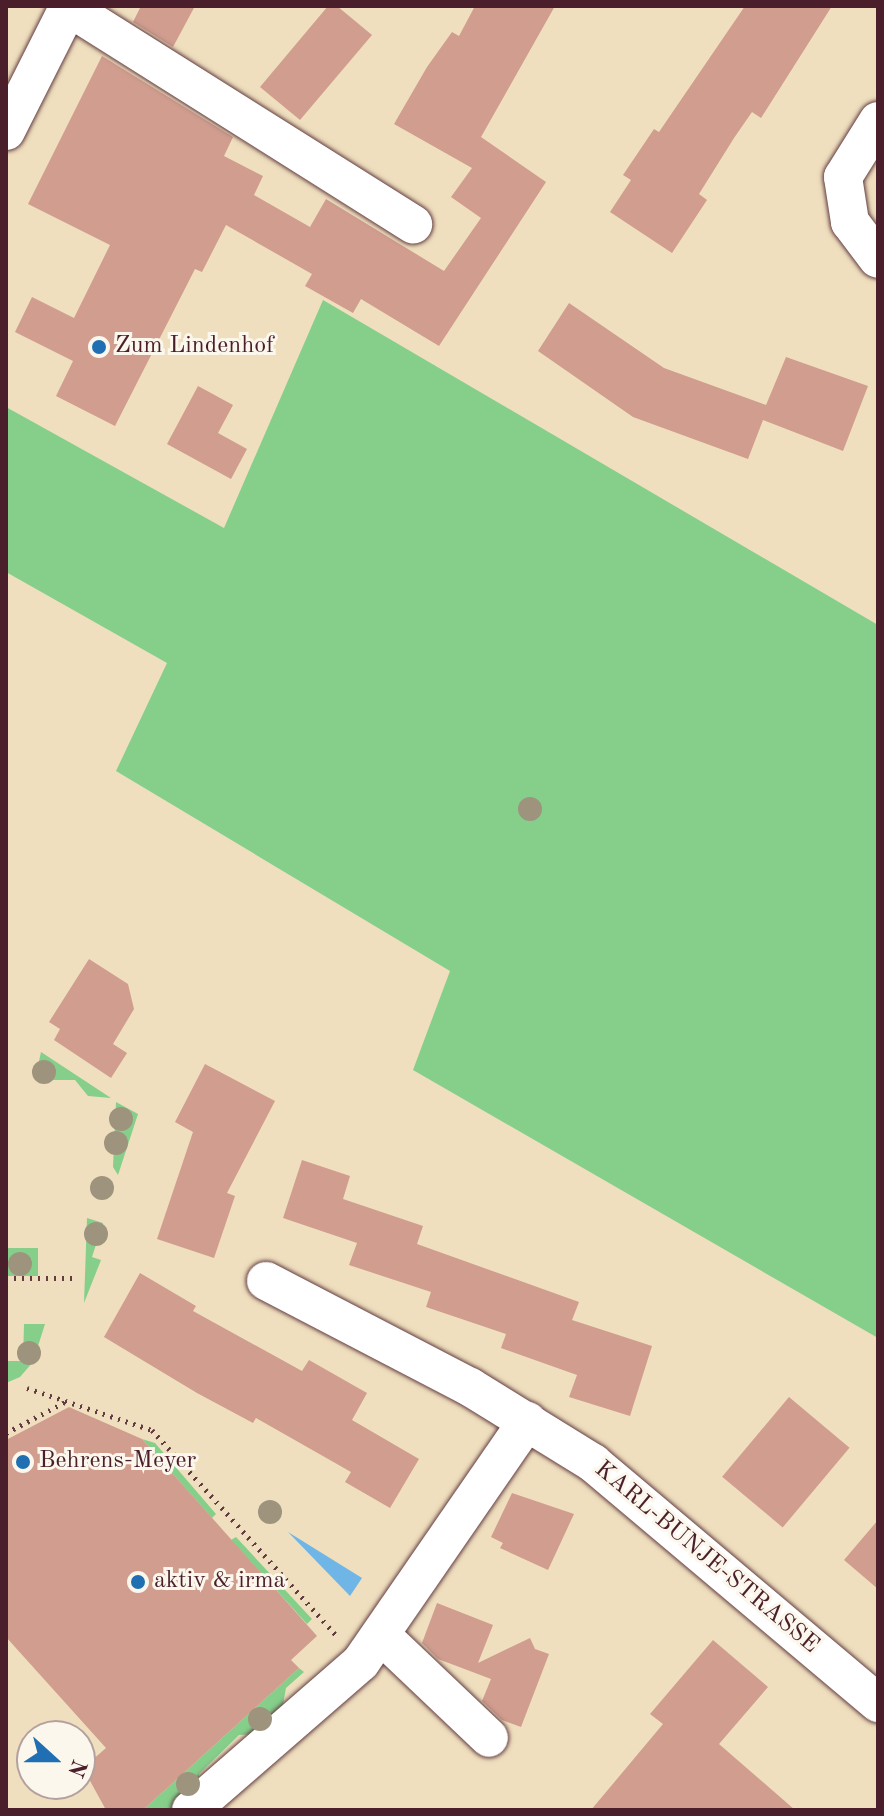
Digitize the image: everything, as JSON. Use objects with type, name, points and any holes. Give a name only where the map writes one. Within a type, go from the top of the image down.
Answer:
[{"type":"street","points":[[6,131],[69,7],[413,224]]},
{"type":"street","points":[[878,121],[843,177],[850,222],[878,259]]},
{"type":"street","name":"KARL-BUNJE-STRASSE","points":[[266,1281],[527,1421],[593,1463],[878,1703]]},
{"type":"street","points":[[191,1810],[371,1648],[527,1421]]},
{"type":"street","points":[[371,1648],[489,1738]]},
{"type":"path","points":[[6,1278],[73,1278]]},
{"type":"path","points":[[27,1388],[152,1430],[371,1648]]},
{"type":"path","points":[[6,1433],[66,1401]]},
{"type":"green space","points":[[323,300],[878,625],[878,1338],[413,1070],[450,971],[116,771],[167,663],[6,572],[6,407],[224,528]]},
{"type":"green space","points":[[41,1052],[111,1098],[88,1096],[75,1080],[35,1080]]},
{"type":"green space","points":[[116,1102],[138,1114],[118,1175],[113,1167]]},
{"type":"green space","points":[[87,1218],[103,1223],[92,1257],[101,1260],[84,1303]]},
{"type":"green space","points":[[6,1248],[38,1248],[38,1276],[6,1276]]},
{"type":"green space","points":[[24,1324],[45,1324],[33,1362],[20,1377],[6,1383],[6,1361],[23,1361]]},
{"type":"green space","points":[[142,1439],[155,1443],[216,1514],[212,1518]]},
{"type":"green space","points":[[236,1537],[312,1619],[307,1624],[231,1540]]},
{"type":"green space","points":[[299,1668],[304,1672],[286,1688],[282,1710],[256,1734],[239,1735],[199,1774],[198,1788],[173,1810],[143,1810]]},
{"type":"water","points":[[288,1532],[362,1578],[350,1596]]},
{"type":"building","points":[[141,6],[195,6],[173,47],[133,22]]},
{"type":"building","points":[[328,6],[337,6],[372,35],[300,120],[260,87]]},
{"type":"building","points":[[475,6],[555,6],[481,137],[546,182],[439,346],[361,299],[353,313],[305,286],[312,274],[226,225],[202,272],[195,269],[115,426],[56,396],[73,361],[15,332],[32,297],[74,318],[110,245],[28,204],[102,56],[233,137],[224,156],[263,176],[254,195],[310,227],[326,199],[444,271],[481,218],[451,197],[472,168],[394,124],[427,67],[452,32],[459,36]]},
{"type":"building","points":[[745,6],[832,6],[761,118],[752,112],[734,138],[699,194],[707,200],[672,253],[610,212],[631,180],[623,175],[654,129],[659,132]]},
{"type":"building","points":[[569,303],[664,368],[766,405],[786,357],[868,386],[843,451],[763,420],[748,459],[633,417],[538,351]]},
{"type":"building","points":[[198,386],[233,405],[218,433],[247,449],[231,479],[167,444]]},
{"type":"building","points":[[89,959],[128,984],[134,1009],[113,1044],[127,1053],[111,1078],[54,1040],[60,1029],[49,1022]]},
{"type":"building","points":[[205,1064],[275,1101],[227,1193],[235,1196],[214,1258],[157,1239],[193,1132],[175,1122]]},
{"type":"building","points":[[302,1160],[350,1176],[343,1199],[423,1226],[417,1244],[579,1302],[572,1320],[652,1346],[630,1416],[569,1397],[577,1375],[501,1348],[506,1334],[426,1307],[431,1292],[349,1265],[357,1243],[283,1218]]},
{"type":"building","points":[[140,1273],[196,1306],[193,1311],[302,1371],[309,1360],[367,1393],[352,1420],[419,1459],[390,1508],[345,1482],[351,1472],[256,1418],[253,1423],[197,1393],[104,1337]]},
{"type":"building","points":[[789,1397],[850,1448],[783,1527],[722,1477]]},
{"type":"building","name":"aktiv & irma","points":[[69,1407],[142,1439],[317,1636],[291,1660],[299,1668],[143,1810],[106,1810],[96,1792],[96,1757],[106,1748],[96,1737],[96,1720],[81,1720],[6,1637],[6,1440]]},
{"type":"building","points":[[512,1493],[574,1514],[548,1570],[500,1548],[503,1543],[491,1537]]},
{"type":"building","points":[[878,1520],[878,1589],[844,1560]]},
{"type":"building","points":[[437,1603],[493,1625],[478,1663],[530,1638],[535,1649],[549,1654],[521,1727],[502,1720],[482,1701],[491,1679],[438,1659],[422,1643]]},
{"type":"building","points":[[713,1640],[768,1687],[719,1744],[795,1810],[591,1810],[663,1724],[650,1714]]},
{"type":"place","name":"Zum Lindenhof","points":[[99,347]]},
{"type":"place","name":"Behrens-Meyer","points":[[23,1462]]},
{"type":"place","name":"aktiv & irma","points":[[138,1582]]}]
